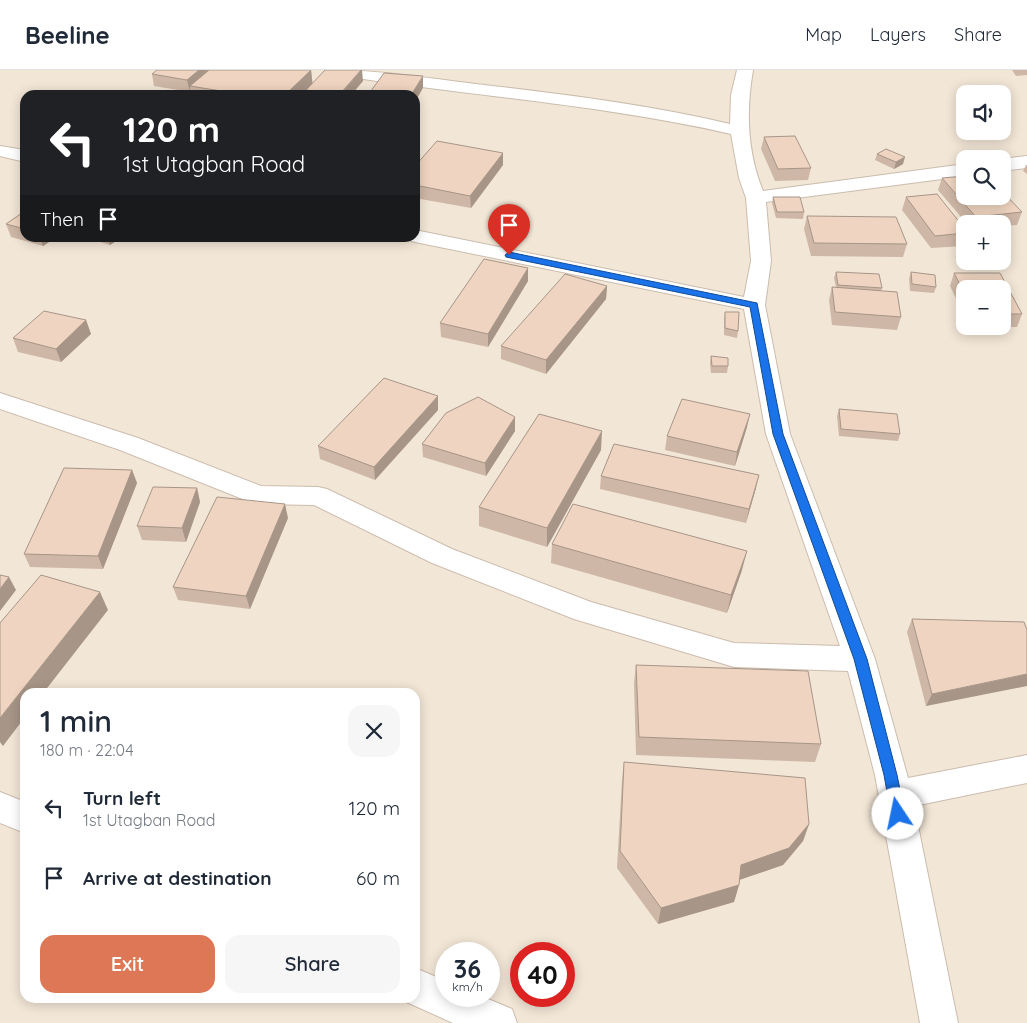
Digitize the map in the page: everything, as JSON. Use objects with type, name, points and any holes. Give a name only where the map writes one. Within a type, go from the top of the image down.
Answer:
[{"type":"street","points":[[337,70],[458,88],[573,101],[690,118],[739,131]]},
{"type":"street","points":[[745,70],[740,95],[739,131],[748,178],[756,198],[760,260],[754,305],[778,434],[860,659],[895,795],[939,1023]]},
{"type":"street","points":[[0,151],[20,155]]},
{"type":"street","points":[[1011,164],[1027,162]]},
{"type":"street","points":[[756,198],[956,171]]},
{"type":"street","points":[[420,237],[754,305]]},
{"type":"street","points":[[0,401],[129,444],[258,495],[318,496],[442,556],[584,611],[734,655],[860,659]]},
{"type":"street","points":[[895,795],[1027,769]]},
{"type":"street","points":[[0,807],[20,816]]},
{"type":"street","points":[[420,989],[498,1023]]},
{"type":"shaded area","points":[[0,70],[1027,70],[1027,1023],[0,1023]]},
{"type":"building","points":[[157,70],[199,70],[187,80],[152,74]]},
{"type":"building","points":[[209,70],[311,70],[290,90],[215,90],[190,86]]},
{"type":"building","points":[[325,70],[361,70],[344,90],[306,90]]},
{"type":"building","points":[[384,73],[423,76],[414,90],[372,90]]},
{"type":"building","points":[[795,136],[811,168],[778,169],[764,137]]},
{"type":"building","points":[[437,141],[503,153],[470,196],[420,186],[420,160]]},
{"type":"building","points":[[886,149],[905,157],[896,162],[877,154]]},
{"type":"building","points":[[956,177],[956,194],[942,178]]},
{"type":"building","points":[[937,194],[956,218],[956,234],[935,236],[906,197]]},
{"type":"building","points":[[773,197],[800,197],[804,212],[777,212]]},
{"type":"building","points":[[1011,200],[1022,212],[994,215],[974,215],[966,205],[1011,205]]},
{"type":"building","points":[[20,214],[20,228],[6,224]]},
{"type":"building","points":[[807,216],[896,217],[907,244],[814,243]]},
{"type":"building","points":[[484,259],[528,268],[488,334],[440,323]]},
{"type":"building","points":[[836,272],[879,274],[882,288],[838,285]]},
{"type":"building","points":[[911,272],[935,275],[936,287],[912,284]]},
{"type":"building","points":[[954,273],[1000,273],[1004,280],[958,280]]},
{"type":"building","points":[[565,274],[607,286],[546,360],[501,346]]},
{"type":"building","points":[[832,287],[897,292],[901,317],[835,312]]},
{"type":"building","points":[[1011,294],[1022,314],[1011,314]]},
{"type":"building","points":[[44,311],[86,320],[56,349],[13,338]]},
{"type":"building","points":[[725,312],[739,312],[738,331],[725,328]]},
{"type":"building","points":[[711,356],[728,358],[728,366],[712,366]]},
{"type":"building","points":[[384,378],[438,396],[374,467],[318,446]]},
{"type":"building","points":[[478,397],[515,417],[485,463],[422,444],[446,413]]},
{"type":"building","points":[[682,399],[750,414],[737,452],[667,436]]},
{"type":"building","points":[[839,409],[897,414],[900,434],[841,429]]},
{"type":"building","points":[[539,414],[602,431],[547,528],[479,507]]},
{"type":"building","points":[[614,444],[759,475],[749,509],[601,476]]},
{"type":"building","points":[[64,468],[132,470],[98,556],[24,554]]},
{"type":"building","points":[[153,487],[197,488],[182,528],[137,526]]},
{"type":"building","points":[[217,497],[285,504],[246,596],[173,587]]},
{"type":"building","points":[[573,504],[747,551],[731,595],[552,544]]},
{"type":"building","points":[[0,575],[9,577],[0,589]]},
{"type":"building","points":[[41,575],[100,592],[24,688],[20,688],[20,693],[0,718],[0,623]]},
{"type":"building","points":[[912,619],[1024,622],[1027,630],[1027,674],[932,694]]},
{"type":"building","points":[[636,665],[808,671],[821,744],[639,737]]},
{"type":"building","points":[[624,762],[805,778],[809,824],[789,848],[741,865],[739,885],[661,908],[620,851]]},
{"type":"route","points":[[509,255],[754,305],[778,434],[860,659],[890,775],[898,814]]}]
